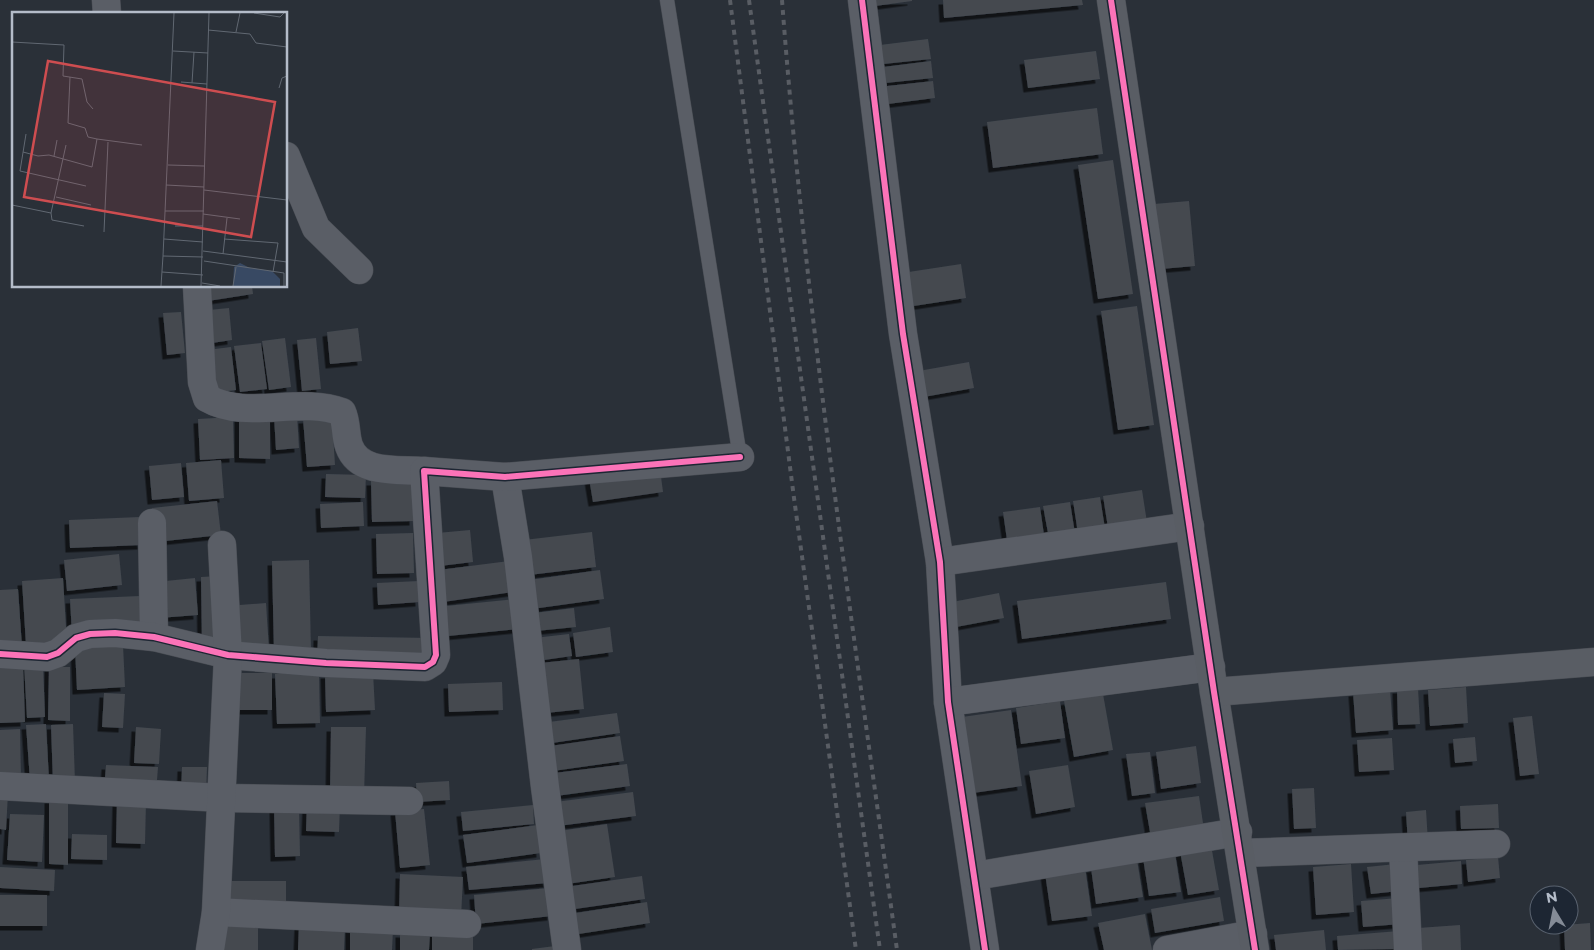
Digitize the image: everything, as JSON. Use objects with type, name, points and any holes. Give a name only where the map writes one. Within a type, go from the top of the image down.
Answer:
[{"type":"street","points":[[862,0],[904,334],[940,562],[948,702],[985,950]]},
{"type":"street","points":[[1111,0],[1212,679],[1254,942],[1166,950]]},
{"type":"street","points":[[288,161],[316,228],[359,270]]},
{"type":"street","points":[[197,288],[202,382],[207,398],[217,404],[247,408],[319,406],[342,412],[351,452],[362,464],[375,468],[505,477],[740,456]]},
{"type":"street","points":[[0,654],[47,657],[58,653],[76,638],[90,634],[154,637],[228,655],[326,663],[425,667],[433,662],[436,655],[424,471]]},
{"type":"street","points":[[505,477],[518,557],[544,787],[567,950]]},
{"type":"street","points":[[152,523],[154,637]]},
{"type":"street","points":[[940,562],[1190,526]]},
{"type":"street","points":[[210,950],[216,912],[223,798],[228,655],[222,545]]},
{"type":"street","points":[[948,702],[1212,679],[1594,662]]},
{"type":"street","points":[[0,786],[223,798],[409,801]]},
{"type":"street","points":[[975,876],[1239,842],[1403,848],[1496,844]]},
{"type":"street","points":[[1403,848],[1408,950]]},
{"type":"street","points":[[216,912],[467,924]]},
{"type":"lane","points":[[667,0],[740,456]]},
{"type":"building","points":[[867,0],[912,0],[912,1],[868,7]]},
{"type":"building","points":[[943,0],[1082,0],[1083,5],[944,18]]},
{"type":"building","points":[[928,39],[931,59],[874,65],[872,46]]},
{"type":"building","points":[[1096,51],[1100,79],[1028,88],[1024,60]]},
{"type":"building","points":[[931,61],[933,78],[876,84],[875,68]]},
{"type":"building","points":[[933,81],[935,98],[880,105],[878,87]]},
{"type":"building","points":[[1097,108],[1103,154],[993,168],[987,122]]},
{"type":"building","points":[[1113,160],[1133,294],[1098,299],[1078,165]]},
{"type":"building","points":[[1189,201],[1195,266],[1161,269],[1154,204]]},
{"type":"building","points":[[961,264],[966,298],[907,307],[902,273]]},
{"type":"building","points":[[206,288],[252,288],[253,294],[208,301]]},
{"type":"building","points":[[1137,306],[1154,425],[1118,430],[1101,311]]},
{"type":"building","points":[[229,308],[232,340],[212,343],[209,310]]},
{"type":"building","points":[[181,312],[185,353],[167,355],[163,313]]},
{"type":"building","points":[[358,328],[362,361],[330,364],[327,332]]},
{"type":"building","points":[[285,338],[291,387],[269,390],[262,341]]},
{"type":"building","points":[[316,338],[321,389],[302,391],[297,340]]},
{"type":"building","points":[[261,343],[267,389],[240,392],[234,346]]},
{"type":"building","points":[[231,347],[236,390],[212,393],[207,350]]},
{"type":"building","points":[[969,362],[974,388],[918,398],[913,372]]},
{"type":"building","points":[[297,414],[299,448],[276,450],[274,416]]},
{"type":"building","points":[[239,416],[270,416],[270,459],[239,458]]},
{"type":"building","points":[[233,417],[234,458],[200,460],[198,419]]},
{"type":"building","points":[[332,417],[335,465],[307,467],[303,419]]},
{"type":"building","points":[[221,460],[224,498],[189,501],[186,463]]},
{"type":"building","points":[[181,463],[184,497],[152,500],[149,466]]},
{"type":"building","points":[[660,469],[663,492],[593,502],[589,478]]},
{"type":"building","points":[[326,474],[366,475],[365,498],[325,497]]},
{"type":"building","points":[[413,480],[414,521],[372,522],[371,481]]},
{"type":"building","points":[[1142,490],[1148,529],[1109,534],[1103,496]]},
{"type":"building","points":[[1100,497],[1106,535],[1079,540],[1073,501]]},
{"type":"building","points":[[217,501],[221,535],[156,542],[152,508]]},
{"type":"building","points":[[363,502],[364,526],[321,528],[320,504]]},
{"type":"building","points":[[1070,502],[1076,540],[1050,544],[1043,506]]},
{"type":"building","points":[[1040,507],[1045,542],[1008,547],[1003,512]]},
{"type":"building","points":[[140,517],[142,545],[70,548],[69,520]]},
{"type":"building","points":[[470,530],[473,562],[440,566],[437,533]]},
{"type":"building","points":[[592,532],[596,567],[529,575],[524,540]]},
{"type":"building","points":[[413,533],[414,573],[377,574],[376,534]]},
{"type":"building","points":[[119,554],[122,585],[67,591],[64,560]]},
{"type":"building","points":[[309,560],[311,652],[274,653],[272,561]]},
{"type":"building","points":[[509,561],[513,592],[443,602],[439,570]]},
{"type":"building","points":[[600,570],[604,599],[532,609],[529,580]]},
{"type":"building","points":[[220,576],[222,645],[202,646],[201,577]]},
{"type":"building","points":[[63,578],[67,643],[26,645],[22,581]]},
{"type":"building","points":[[195,578],[198,615],[159,618],[156,582]]},
{"type":"building","points":[[419,581],[420,602],[378,605],[377,583]]},
{"type":"building","points":[[1166,582],[1171,619],[1022,639],[1017,601]]},
{"type":"building","points":[[18,589],[22,647],[0,648],[0,590]]},
{"type":"building","points":[[999,593],[1004,618],[956,627],[952,602]]},
{"type":"building","points":[[140,596],[142,632],[72,635],[70,599]]},
{"type":"building","points":[[517,599],[519,629],[448,636],[446,606]]},
{"type":"building","points":[[266,603],[269,650],[231,653],[227,606]]},
{"type":"building","points":[[574,608],[576,627],[536,631],[534,613]]},
{"type":"building","points":[[610,627],[613,652],[576,657],[573,633]]},
{"type":"building","points":[[569,634],[572,656],[537,661],[534,638]]},
{"type":"building","points":[[318,636],[429,638],[429,663],[317,661]]},
{"type":"building","points":[[123,645],[125,687],[77,690],[75,648]]},
{"type":"building","points":[[579,659],[584,709],[546,713],[540,663]]},
{"type":"building","points":[[23,662],[25,722],[0,723],[0,663]]},
{"type":"building","points":[[24,664],[43,664],[45,717],[27,718]]},
{"type":"building","points":[[49,667],[70,667],[70,721],[48,720]]},
{"type":"building","points":[[373,672],[375,710],[326,712],[325,674]]},
{"type":"building","points":[[228,673],[272,673],[272,710],[228,710]]},
{"type":"building","points":[[319,673],[320,723],[277,724],[275,674]]},
{"type":"building","points":[[502,682],[503,710],[449,712],[448,684]]},
{"type":"building","points":[[1466,687],[1468,723],[1430,726],[1428,690]]},
{"type":"building","points":[[1418,688],[1420,724],[1398,725],[1397,689]]},
{"type":"building","points":[[1390,689],[1393,730],[1356,733],[1353,692]]},
{"type":"building","points":[[104,693],[125,694],[123,728],[102,727]]},
{"type":"building","points":[[1103,694],[1113,750],[1074,757],[1064,701]]},
{"type":"building","points":[[1060,701],[1065,738],[1021,744],[1016,708]]},
{"type":"building","points":[[1011,710],[1022,786],[973,793],[962,717]]},
{"type":"building","points":[[617,713],[620,733],[552,743],[549,722]]},
{"type":"building","points":[[1532,716],[1539,774],[1520,776],[1513,718]]},
{"type":"building","points":[[46,724],[49,780],[30,781],[26,725]]},
{"type":"building","points":[[73,724],[75,782],[53,783],[51,725]]},
{"type":"building","points":[[136,727],[161,729],[159,764],[134,763]]},
{"type":"building","points":[[331,727],[366,727],[364,796],[330,795]]},
{"type":"building","points":[[20,729],[21,780],[0,780],[0,730]]},
{"type":"building","points":[[620,736],[624,761],[553,771],[550,746]]},
{"type":"building","points":[[1475,737],[1477,761],[1455,763],[1453,739]]},
{"type":"building","points":[[1392,738],[1394,770],[1359,772],[1357,740]]},
{"type":"building","points":[[1196,746],[1201,783],[1161,789],[1156,752]]},
{"type":"building","points":[[1150,752],[1155,793],[1132,796],[1126,754]]},
{"type":"building","points":[[627,764],[630,786],[556,796],[554,773]]},
{"type":"building","points":[[106,765],[158,767],[156,793],[104,791]]},
{"type":"building","points":[[1068,765],[1075,807],[1036,814],[1029,771]]},
{"type":"building","points":[[182,767],[207,767],[206,795],[181,795]]},
{"type":"building","points":[[449,781],[450,800],[417,802],[416,783]]},
{"type":"building","points":[[1314,788],[1316,828],[1294,829],[1292,789]]},
{"type":"building","points":[[633,792],[636,816],[558,826],[555,802]]},
{"type":"building","points":[[0,793],[8,793],[6,830],[0,829]]},
{"type":"building","points":[[1199,796],[1204,830],[1151,838],[1145,803]]},
{"type":"building","points":[[68,798],[68,865],[49,864],[49,799]]},
{"type":"building","points":[[117,800],[146,801],[145,844],[116,843]]},
{"type":"building","points":[[307,803],[340,804],[339,832],[306,831]]},
{"type":"building","points":[[1498,804],[1499,828],[1461,829],[1460,806]]},
{"type":"building","points":[[533,805],[534,824],[463,831],[461,812]]},
{"type":"building","points":[[274,806],[299,806],[300,856],[275,857]]},
{"type":"building","points":[[424,809],[430,865],[400,868],[395,811]]},
{"type":"building","points":[[1426,810],[1428,842],[1408,844],[1406,812]]},
{"type":"building","points":[[10,814],[44,815],[42,862],[7,860]]},
{"type":"building","points":[[607,824],[615,877],[567,884],[559,831]]},
{"type":"building","points":[[538,825],[541,853],[467,863],[463,835]]},
{"type":"building","points":[[72,834],[107,835],[107,860],[71,859]]},
{"type":"building","points":[[1211,845],[1219,890],[1188,895],[1180,851]]},
{"type":"building","points":[[1175,853],[1181,892],[1149,896],[1143,858]]},
{"type":"building","points":[[1498,857],[1500,878],[1468,882],[1466,860]]},
{"type":"building","points":[[545,859],[548,883],[469,890],[466,867]]},
{"type":"building","points":[[1137,860],[1143,897],[1096,904],[1091,868]]},
{"type":"building","points":[[1461,861],[1462,884],[1419,888],[1417,865]]},
{"type":"building","points":[[1351,864],[1354,912],[1316,915],[1313,867]]},
{"type":"building","points":[[1396,864],[1399,891],[1371,894],[1367,867]]},
{"type":"building","points":[[0,867],[55,870],[54,891],[0,888]]},
{"type":"building","points":[[1085,867],[1092,916],[1052,921],[1045,873]]},
{"type":"building","points":[[400,874],[463,877],[461,918],[399,915]]},
{"type":"building","points":[[642,876],[645,899],[568,910],[565,887]]},
{"type":"building","points":[[229,881],[286,881],[286,909],[229,908]]},
{"type":"building","points":[[549,888],[552,916],[476,924],[474,895]]},
{"type":"building","points":[[0,895],[47,895],[47,926],[0,926]]},
{"type":"building","points":[[1220,897],[1224,921],[1155,933],[1151,909]]},
{"type":"building","points":[[1399,898],[1401,924],[1363,927],[1361,901]]},
{"type":"building","points":[[647,902],[650,923],[572,935],[569,914]]},
{"type":"building","points":[[1145,914],[1152,950],[1104,950],[1098,923]]},
{"type":"building","points":[[224,923],[258,923],[258,950],[224,950]]},
{"type":"building","points":[[1590,923],[1591,950],[1565,950],[1564,935],[1579,935],[1579,924]]},
{"type":"building","points":[[299,924],[345,926],[344,950],[298,950]]},
{"type":"building","points":[[1460,925],[1461,950],[1419,950],[1418,928]]},
{"type":"building","points":[[350,928],[393,930],[392,950],[350,950]]},
{"type":"building","points":[[1324,930],[1326,950],[1276,950],[1274,935]]},
{"type":"building","points":[[1399,931],[1400,949],[1338,950],[1337,936]]},
{"type":"building","points":[[432,932],[473,932],[473,950],[432,950]]},
{"type":"building","points":[[400,933],[430,934],[429,950],[400,950]]},
{"type":"building","points":[[555,946],[556,950],[532,950],[532,949]]},
{"type":"railway","points":[[730,0],[794,498],[856,950]]},
{"type":"railway","points":[[749,0],[880,950]]},
{"type":"railway","points":[[782,0],[804,238],[832,476],[897,950]]},
{"type":"cycle path","points":[[862,0],[903,334],[940,562],[948,702],[985,950]]},
{"type":"cycle path","points":[[1111,0],[1214,692],[1255,950]]},
{"type":"cycle path","points":[[0,654],[47,657],[58,653],[76,638],[90,634],[115,633],[154,637],[228,655],[326,663],[425,667],[433,662],[436,655],[424,471],[505,477],[740,457]]}]
